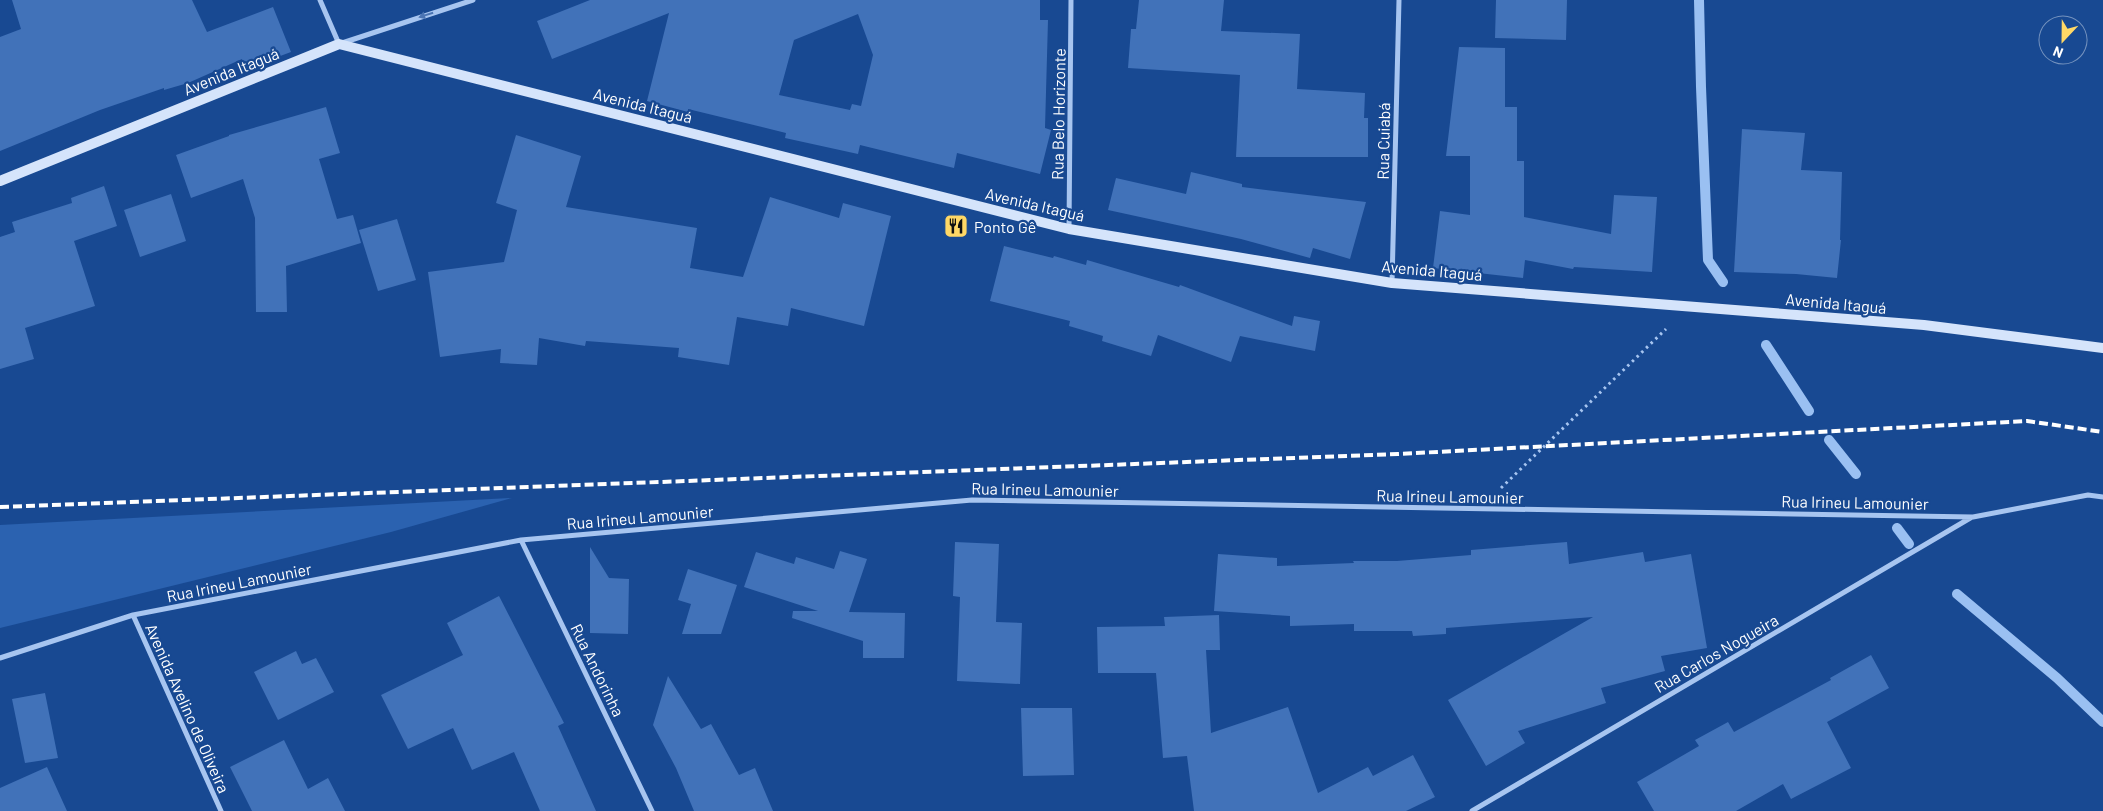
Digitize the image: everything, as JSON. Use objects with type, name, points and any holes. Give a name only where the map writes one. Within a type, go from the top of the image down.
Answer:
[{"type":"main road","name":"Avenida Itaguá","points":[[0,181],[339,44],[1069,229],[1392,283],[1924,325],[2103,348]]},
{"type":"street","points":[[320,0],[339,44],[473,0]]},
{"type":"street","name":"Rua Belo Horizonte","points":[[1069,229],[1071,0]]},
{"type":"street","name":"Rua Cuiabá","points":[[1392,283],[1399,0]]},
{"type":"street","name":"Rua Irineu Lamounier","points":[[0,658],[133,616],[521,540],[972,500],[1973,517],[2088,494],[2103,497]]},
{"type":"street","name":"Rua Carlos Nogueira","points":[[1472,811],[1973,517]]},
{"type":"street","name":"Rua Andorinha","points":[[521,540],[652,811]]},
{"type":"street","name":"Avenida Avelino de Oliveira","points":[[133,616],[221,811]]},
{"type":"path","points":[[1479,509],[1690,306]]},
{"type":"shaded area","points":[[512,498],[391,532],[0,628],[0,525]]},
{"type":"building","points":[[12,0],[192,0],[207,32],[273,7],[291,52],[245,69],[242,59],[188,83],[164,90],[164,88],[100,110],[0,151],[0,37],[21,29]]},
{"type":"building","points":[[590,0],[1040,0],[1040,20],[1048,20],[1045,128],[1051,130],[1040,174],[957,153],[954,168],[860,145],[858,154],[785,138],[786,133],[688,109],[688,112],[647,101],[669,13],[552,59],[537,21]],"holes":[[[858,14],[873,55],[861,106],[852,104],[850,110],[779,95],[794,40]]]},
{"type":"building","points":[[1139,0],[1224,0],[1221,31],[1300,34],[1297,89],[1365,93],[1364,118],[1368,118],[1368,157],[1236,157],[1240,75],[1128,68],[1131,29],[1136,29]]},
{"type":"building","points":[[1496,0],[1567,0],[1566,40],[1495,38]]},
{"type":"building","points":[[1459,47],[1505,48],[1505,107],[1517,107],[1517,161],[1524,161],[1524,217],[1611,234],[1614,195],[1657,197],[1652,272],[1574,267],[1573,269],[1525,260],[1523,278],[1433,268],[1440,211],[1470,215],[1470,156],[1446,156]]},
{"type":"building","points":[[326,107],[340,153],[319,159],[337,219],[353,215],[361,243],[286,266],[287,312],[256,312],[255,218],[243,179],[191,198],[176,155],[229,135]]},
{"type":"building","points":[[1742,129],[1805,133],[1801,170],[1842,172],[1841,240],[1837,278],[1796,274],[1734,272]]},
{"type":"building","points":[[516,135],[581,156],[566,207],[697,228],[690,268],[743,277],[770,197],[839,218],[843,203],[891,216],[864,326],[791,308],[788,326],[737,317],[729,365],[678,357],[679,348],[586,341],[585,346],[539,338],[537,365],[500,363],[501,349],[440,357],[428,272],[504,262],[517,210],[496,203]]},
{"type":"building","points":[[1191,172],[1242,184],[1242,187],[1366,202],[1350,259],[1313,248],[1310,258],[1241,239],[1108,210],[1116,178],[1186,194]]},
{"type":"building","points":[[104,186],[117,226],[74,241],[95,306],[25,328],[34,359],[0,369],[0,237],[15,232],[12,222],[72,203],[71,198]]},
{"type":"building","points":[[171,194],[186,241],[140,257],[124,210]]},
{"type":"building","points":[[397,219],[416,280],[378,291],[359,230]]},
{"type":"building","points":[[1004,246],[1053,258],[1054,256],[1086,265],[1087,260],[1179,287],[1180,285],[1292,326],[1294,316],[1320,321],[1315,351],[1240,336],[1231,362],[1158,335],[1151,356],[1102,341],[1103,336],[1069,326],[1070,321],[990,301]]},
{"type":"building","points":[[955,542],[999,544],[996,622],[1022,623],[1020,684],[957,681],[960,597],[953,596]]},
{"type":"building","points":[[1567,542],[1569,564],[1643,552],[1645,562],[1691,554],[1707,648],[1661,656],[1665,671],[1601,688],[1606,703],[1518,731],[1525,743],[1486,766],[1448,700],[1593,617],[1446,628],[1446,634],[1413,636],[1412,631],[1354,631],[1354,624],[1290,626],[1290,616],[1214,611],[1218,554],[1277,558],[1277,566],[1354,563],[1353,561],[1397,561],[1471,555],[1471,550]]},
{"type":"building","points":[[590,547],[609,578],[629,579],[628,634],[590,633]]},
{"type":"building","points":[[840,551],[867,559],[849,612],[905,613],[904,658],[863,658],[863,641],[792,618],[793,611],[818,611],[744,587],[756,552],[794,564],[796,557],[834,569]]},
{"type":"building","points":[[688,569],[737,585],[721,634],[682,634],[691,604],[678,600]]},
{"type":"building","points":[[499,596],[564,723],[558,726],[596,811],[540,811],[514,752],[472,770],[453,728],[408,749],[381,695],[463,655],[447,623]]},
{"type":"building","points":[[1219,615],[1220,650],[1206,650],[1211,733],[1288,707],[1318,793],[1368,767],[1373,776],[1413,755],[1435,797],[1406,811],[1194,811],[1187,756],[1163,758],[1156,673],[1098,673],[1097,627],[1165,626],[1164,617]]},
{"type":"building","points":[[296,651],[302,664],[316,658],[334,692],[278,720],[254,672]]},
{"type":"building","points":[[1871,655],[1889,688],[1827,722],[1851,768],[1791,799],[1783,784],[1736,811],[1654,811],[1637,782],[1699,746],[1695,740],[1728,722],[1734,732],[1831,680],[1830,678]]},
{"type":"building","points":[[668,676],[701,729],[711,724],[739,775],[755,768],[773,811],[694,811],[676,768],[653,725]]},
{"type":"building","points":[[45,693],[58,758],[25,763],[12,699]]},
{"type":"building","points":[[1021,708],[1072,708],[1074,775],[1023,776]]},
{"type":"building","points":[[284,740],[308,789],[328,778],[345,811],[252,811],[230,767]]},
{"type":"building","points":[[47,767],[67,811],[0,811],[0,788]]},
{"type":"waterway","points":[[1699,0],[1708,260],[1723,282]]},
{"type":"waterway","points":[[1766,345],[1809,411]]},
{"type":"waterway","points":[[1829,440],[1856,474]]},
{"type":"waterway","points":[[1897,528],[1909,544]]},
{"type":"waterway","points":[[1957,594],[2057,678],[2103,722]]},
{"type":"railway","points":[[0,507],[1398,454],[2027,421],[2103,432]]},
{"type":"place","name":"Ponto Gê","points":[[956,226]]}]
